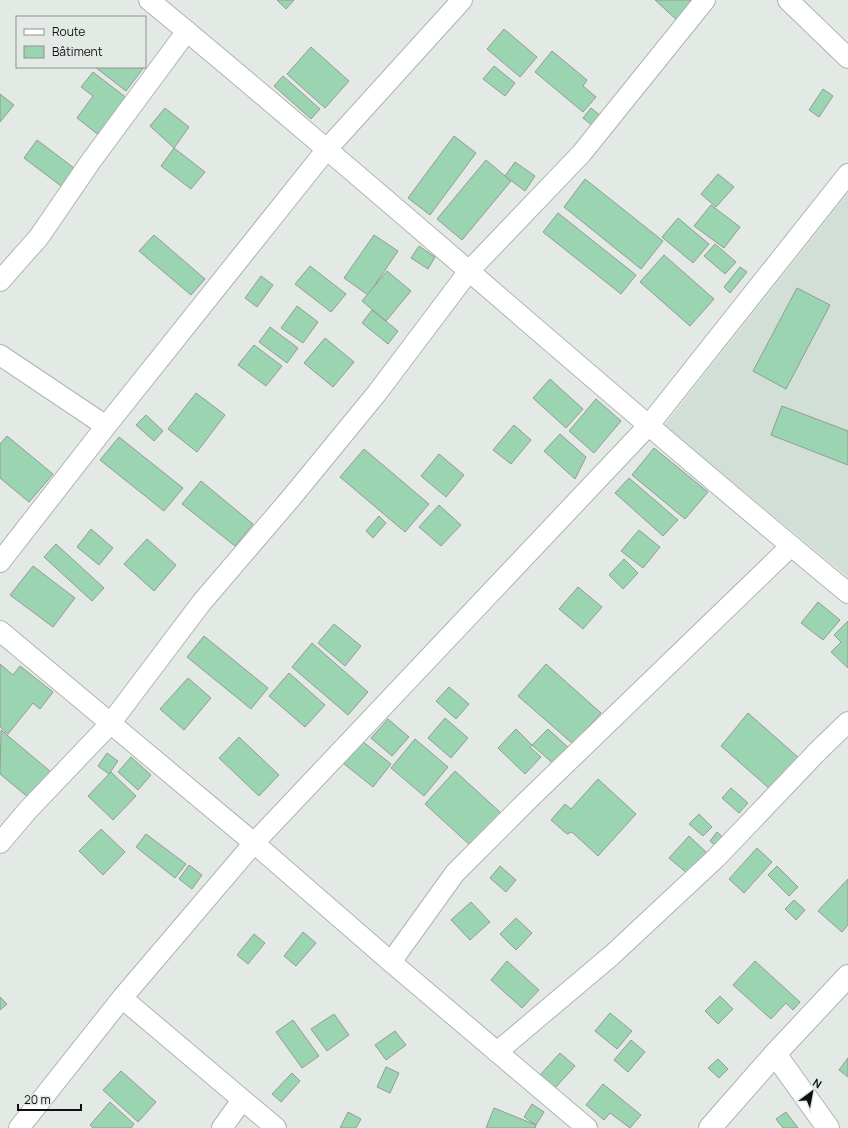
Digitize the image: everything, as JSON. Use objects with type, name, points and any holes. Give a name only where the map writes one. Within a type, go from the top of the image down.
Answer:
[{"type":"street","points":[[149,0],[327,149],[469,272],[848,593]]},
{"type":"street","points":[[0,562],[106,426],[327,149],[462,0]]},
{"type":"street","points":[[0,843],[28,810],[110,724],[202,602],[291,498],[377,393],[469,272],[580,154],[705,0]]},
{"type":"street","points":[[788,0],[848,58]]},
{"type":"street","points":[[0,281],[39,237],[91,161],[187,31]]},
{"type":"street","points":[[19,1128],[122,998],[254,843],[649,425],[848,174]]},
{"type":"street","points":[[0,355],[106,426]]},
{"type":"street","points":[[391,962],[455,873],[527,801],[791,546]]},
{"type":"street","points":[[0,631],[254,843],[391,962],[587,1128]]},
{"type":"street","points":[[497,1052],[612,954],[710,864],[818,751],[848,722]]},
{"type":"street","points":[[710,1128],[775,1054],[848,976]]},
{"type":"street","points":[[122,998],[276,1128]]},
{"type":"street","points":[[775,1054],[828,1128]]},
{"type":"street","points":[[222,1128],[242,1100]]},
{"type":"shaded area","points":[[848,193],[848,577],[664,426]]},
{"type":"building","points":[[277,0],[294,0],[286,9]]},
{"type":"building","points":[[655,0],[699,0],[679,22]]},
{"type":"building","points":[[504,29],[537,57],[520,77],[487,49]]},
{"type":"building","points":[[311,47],[349,81],[325,108],[287,74]]},
{"type":"building","points":[[552,51],[587,80],[583,86],[596,97],[583,112],[535,72]]},
{"type":"building","points":[[494,66],[515,83],[505,96],[483,79]]},
{"type":"building","points":[[96,68],[143,68],[126,91]]},
{"type":"building","points":[[93,72],[128,99],[100,136],[77,118],[93,96],[81,87]]},
{"type":"building","points":[[283,76],[320,109],[311,119],[274,86]]},
{"type":"building","points":[[823,89],[833,96],[819,117],[809,110]]},
{"type":"building","points":[[0,94],[14,105],[0,122]]},
{"type":"building","points":[[165,108],[189,127],[174,148],[150,126]]},
{"type":"building","points":[[591,108],[602,117],[594,127],[583,118]]},
{"type":"building","points":[[454,136],[476,153],[430,215],[408,198]]},
{"type":"building","points":[[37,140],[78,171],[65,189],[24,158]]},
{"type":"building","points":[[174,148],[205,172],[191,189],[161,166]]},
{"type":"building","points":[[486,160],[511,181],[462,240],[437,219]]},
{"type":"building","points":[[515,162],[535,176],[525,191],[505,176]]},
{"type":"building","points":[[718,174],[734,187],[716,207],[701,194]]},
{"type":"building","points":[[585,179],[663,241],[641,269],[564,207]]},
{"type":"building","points":[[711,205],[740,227],[724,248],[694,226]]},
{"type":"building","points":[[558,213],[636,275],[621,294],[543,232]]},
{"type":"building","points":[[678,218],[709,244],[693,263],[662,237]]},
{"type":"building","points":[[154,235],[205,279],[191,295],[139,251]]},
{"type":"building","points":[[374,235],[398,251],[368,295],[344,278]]},
{"type":"building","points":[[715,244],[736,262],[725,274],[704,256]]},
{"type":"building","points":[[419,246],[435,257],[428,269],[411,258]]},
{"type":"building","points":[[664,255],[714,299],[690,326],[640,282]]},
{"type":"building","points":[[310,266],[346,294],[331,312],[295,284]]},
{"type":"building","points":[[740,267],[747,272],[730,293],[724,287]]},
{"type":"building","points":[[387,271],[411,291],[386,321],[362,301]]},
{"type":"building","points":[[261,276],[273,285],[257,307],[245,298]]},
{"type":"building","points":[[797,288],[830,305],[786,389],[753,371]]},
{"type":"building","points":[[297,306],[318,322],[303,343],[281,328]]},
{"type":"building","points":[[372,310],[398,331],[388,344],[362,323]]},
{"type":"building","points":[[270,327],[298,348],[287,363],[259,342]]},
{"type":"building","points":[[325,338],[354,362],[333,387],[304,363]]},
{"type":"building","points":[[254,345],[282,366],[266,386],[238,365]]},
{"type":"building","points":[[550,379],[583,409],[566,428],[533,398]]},
{"type":"building","points":[[196,393],[225,415],[197,452],[168,429]]},
{"type":"building","points":[[596,399],[621,421],[594,453],[569,431]]},
{"type":"building","points":[[782,406],[848,431],[848,465],[771,435]]},
{"type":"building","points":[[146,415],[163,431],[154,441],[136,425]]},
{"type":"building","points":[[514,425],[531,440],[511,464],[493,450]]},
{"type":"building","points":[[560,434],[586,457],[575,479],[544,451]]},
{"type":"building","points":[[7,436],[53,474],[29,502],[0,478],[0,444]]},
{"type":"building","points":[[119,437],[183,488],[164,511],[100,460]]},
{"type":"building","points":[[654,448],[708,492],[685,519],[632,475]]},
{"type":"building","points":[[364,449],[429,504],[405,532],[340,477]]},
{"type":"building","points":[[439,454],[464,475],[446,497],[421,476]]},
{"type":"building","points":[[629,478],[678,520],[663,536],[615,493]]},
{"type":"building","points":[[201,481],[253,524],[235,546],[182,504]]},
{"type":"building","points":[[439,505],[461,525],[441,546],[419,527]]},
{"type":"building","points":[[379,516],[386,523],[373,538],[366,531]]},
{"type":"building","points":[[91,529],[113,548],[99,565],[77,547]]},
{"type":"building","points":[[639,530],[660,547],[643,568],[621,551]]},
{"type":"building","points":[[147,539],[176,565],[154,591],[124,564]]},
{"type":"building","points":[[56,544],[104,588],[92,601],[44,557]]},
{"type":"building","points":[[624,559],[638,573],[623,589],[609,575]]},
{"type":"building","points":[[33,566],[75,598],[53,627],[10,595]]},
{"type":"building","points":[[578,587],[602,607],[583,629],[559,609]]},
{"type":"building","points":[[818,602],[840,620],[823,640],[801,623]]},
{"type":"building","points":[[848,621],[848,668],[831,652],[841,642],[834,635]]},
{"type":"building","points":[[334,624],[361,646],[345,666],[318,643]]},
{"type":"building","points":[[204,636],[268,688],[251,709],[187,657]]},
{"type":"building","points":[[312,643],[368,692],[348,715],[292,667]]},
{"type":"building","points":[[0,664],[13,675],[20,666],[53,692],[40,709],[33,703],[8,734],[0,727]]},
{"type":"building","points":[[546,664],[601,713],[573,744],[518,696]]},
{"type":"building","points":[[289,673],[325,705],[305,727],[269,696]]},
{"type":"building","points":[[188,678],[211,698],[184,730],[160,709]]},
{"type":"building","points":[[449,687],[469,704],[456,719],[436,701]]},
{"type":"building","points":[[748,713],[799,758],[771,790],[721,746]]},
{"type":"building","points":[[445,718],[468,738],[451,758],[428,738]]},
{"type":"building","points":[[388,719],[409,737],[392,756],[371,738]]},
{"type":"building","points":[[516,729],[532,745],[530,747],[541,757],[525,774],[498,748]]},
{"type":"building","points":[[548,729],[571,750],[556,766],[532,745]]},
{"type":"building","points":[[1,730],[51,772],[29,798],[0,774]]},
{"type":"building","points":[[239,737],[279,775],[259,796],[219,758]]},
{"type":"building","points":[[415,739],[448,767],[424,796],[391,768]]},
{"type":"building","points":[[362,741],[391,764],[373,787],[343,763]]},
{"type":"building","points":[[107,753],[118,761],[109,774],[98,766]]},
{"type":"building","points":[[131,757],[151,775],[138,790],[118,772]]},
{"type":"building","points":[[455,771],[501,813],[471,846],[425,804]]},
{"type":"building","points":[[111,772],[136,796],[113,820],[88,796]]},
{"type":"building","points":[[598,779],[636,814],[598,856],[572,832],[567,834],[551,820],[565,804],[571,809]]},
{"type":"building","points":[[731,788],[748,803],[739,813],[722,798]]},
{"type":"building","points":[[699,814],[712,827],[703,836],[689,824]]},
{"type":"building","points":[[101,829],[125,852],[103,875],[79,851]]},
{"type":"building","points":[[717,832],[727,841],[719,849],[710,841]]},
{"type":"building","points":[[146,834],[186,864],[175,878],[136,847]]},
{"type":"building","points":[[689,836],[707,853],[688,874],[669,858]]},
{"type":"building","points":[[757,848],[772,862],[744,893],[729,879]]},
{"type":"building","points":[[189,865],[202,875],[192,889],[179,879]]},
{"type":"building","points":[[500,866],[516,880],[506,892],[490,878]]},
{"type":"building","points":[[777,866],[798,887],[789,896],[768,875]]},
{"type":"building","points":[[848,879],[848,925],[842,932],[818,911]]},
{"type":"building","points":[[794,900],[805,910],[796,920],[785,909]]},
{"type":"building","points":[[471,902],[490,922],[470,940],[451,920]]},
{"type":"building","points":[[516,918],[532,933],[516,950],[500,934]]},
{"type":"building","points":[[303,932],[316,943],[296,966],[284,956]]},
{"type":"building","points":[[254,934],[265,943],[248,964],[237,955]]},
{"type":"building","points":[[507,961],[539,990],[522,1008],[491,980]]},
{"type":"building","points":[[755,961],[800,1002],[793,1010],[786,1003],[771,1019],[733,985]]},
{"type":"building","points":[[720,996],[733,1009],[718,1024],[705,1011]]},
{"type":"building","points":[[0,997],[7,1004],[0,1010]]},
{"type":"building","points":[[610,1013],[632,1031],[617,1049],[595,1031]]},
{"type":"building","points":[[334,1014],[349,1035],[327,1051],[311,1029]]},
{"type":"building","points":[[293,1020],[319,1056],[302,1068],[276,1032]]},
{"type":"building","points":[[395,1031],[406,1045],[386,1060],[375,1045]]},
{"type":"building","points":[[631,1040],[645,1052],[628,1072],[614,1060]]},
{"type":"building","points":[[560,1053],[575,1066],[555,1088],[540,1075]]},
{"type":"building","points":[[848,1058],[848,1077],[839,1070]]},
{"type":"building","points":[[718,1059],[728,1069],[719,1078],[708,1068]]},
{"type":"building","points":[[386,1067],[399,1073],[390,1093],[377,1087]]},
{"type":"building","points":[[121,1071],[156,1102],[138,1122],[103,1090]]},
{"type":"building","points":[[292,1073],[300,1081],[281,1102],[272,1094]]},
{"type":"building","points":[[603,1084],[641,1115],[630,1128],[610,1113],[604,1120],[586,1105]]},
{"type":"building","points":[[110,1102],[134,1124],[131,1128],[93,1128],[90,1125]]},
{"type":"building","points":[[532,1104],[544,1112],[536,1125],[524,1117]]},
{"type":"building","points":[[494,1108],[536,1125],[535,1128],[486,1128]]},
{"type":"building","points":[[348,1112],[361,1119],[356,1128],[340,1128]]},
{"type":"building","points":[[786,1112],[798,1128],[783,1128],[776,1119]]}]
